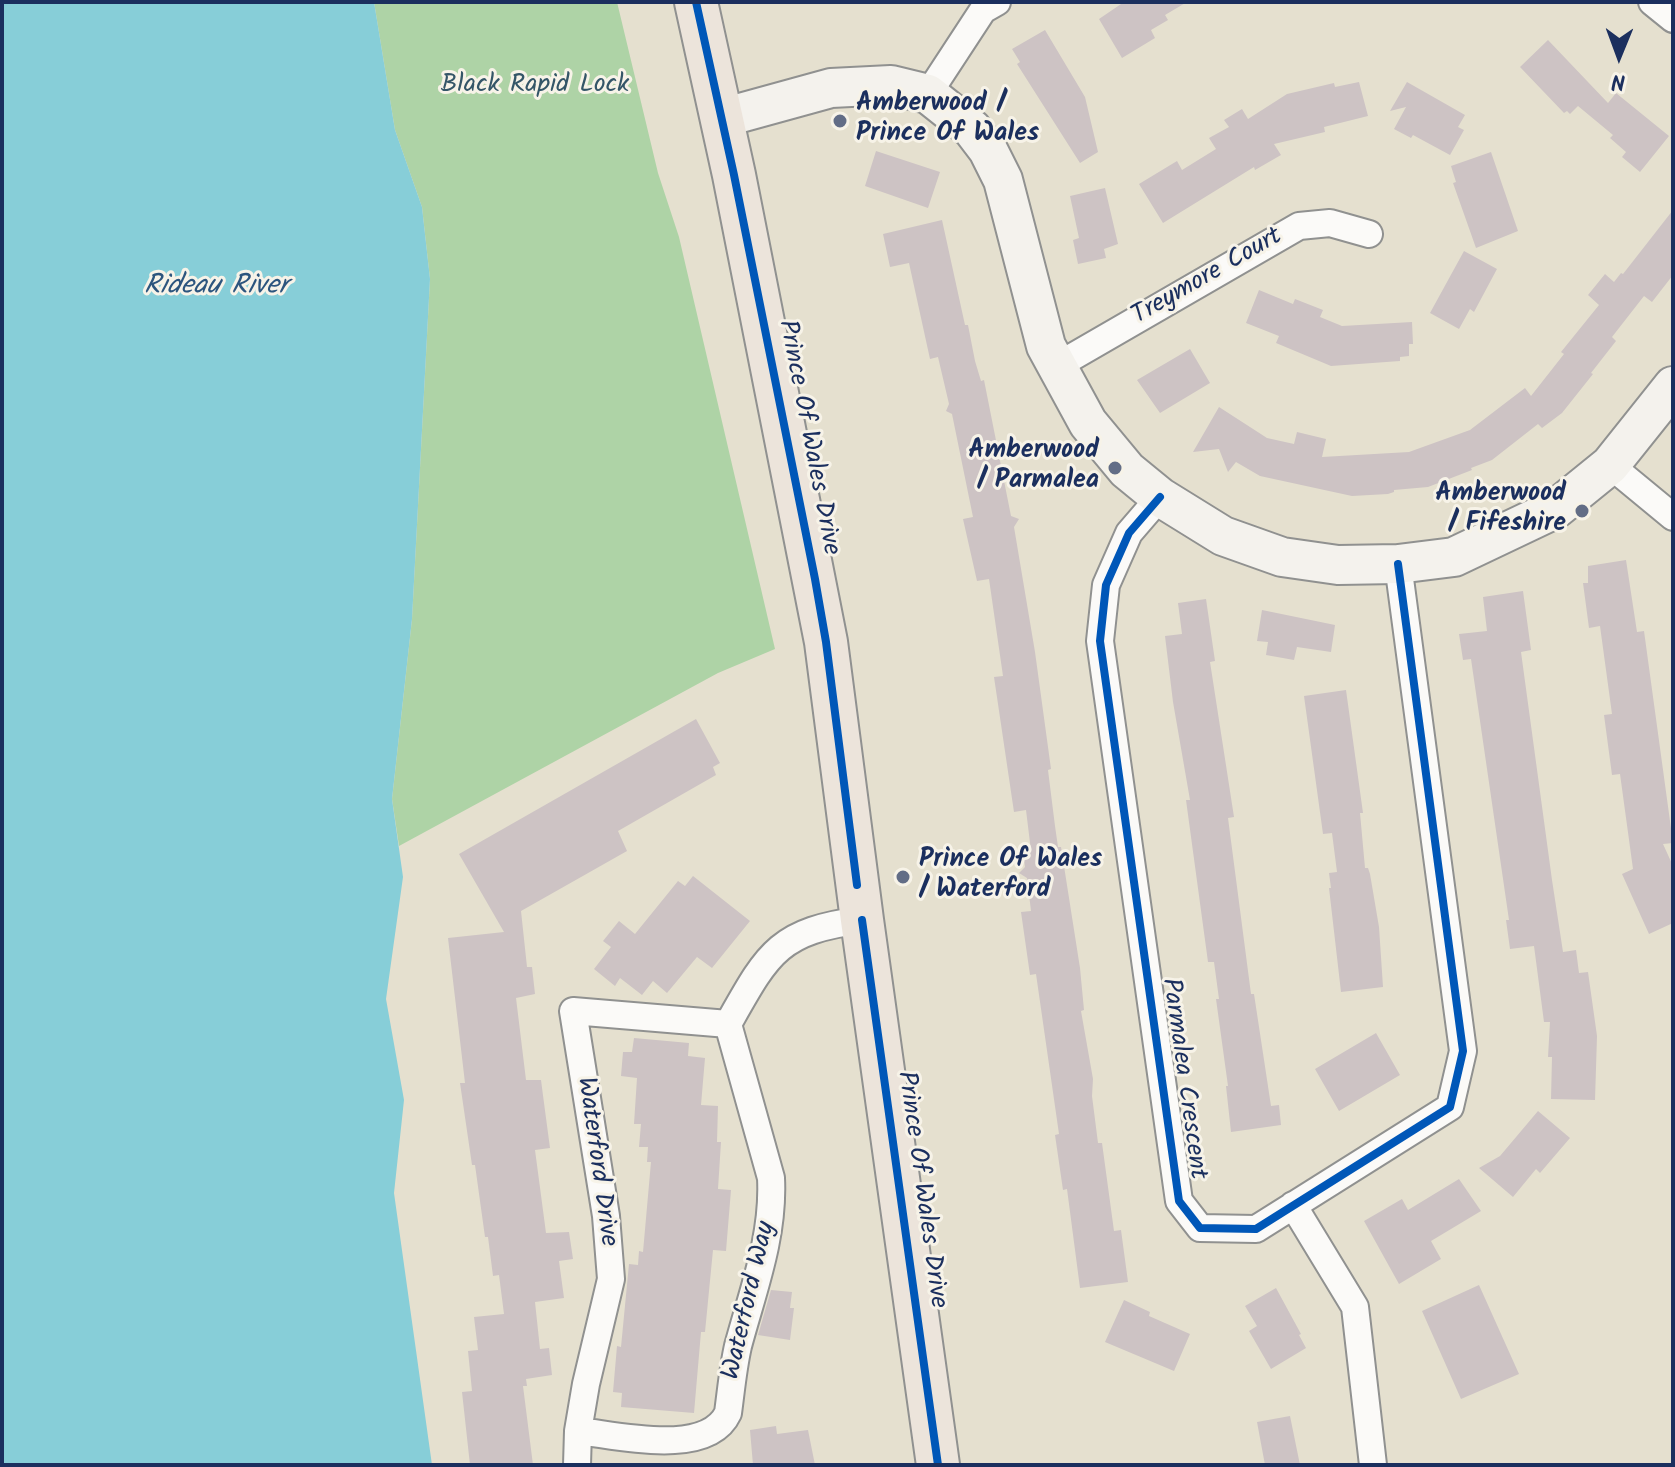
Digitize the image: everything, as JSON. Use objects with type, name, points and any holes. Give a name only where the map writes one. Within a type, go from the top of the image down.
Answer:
[{"type":"main road","name":"Prince Of Wales Drive","points":[[696,2],[826,642],[938,1465]]},
{"type":"street","points":[[928,94],[983,10],[997,2]]},
{"type":"street","points":[[1652,2],[1673,19]]},
{"type":"street","points":[[722,118],[831,88],[891,85],[928,94],[972,129],[988,150],[1003,180],[1046,346],[1088,423],[1127,470],[1160,497],[1223,536],[1282,557],[1338,565],[1398,564],[1454,557],[1557,508],[1610,465],[1673,386]]},
{"type":"street","name":"Treymore Court","points":[[1055,367],[1299,226],[1330,223],[1369,234]]},
{"type":"street","points":[[1610,465],[1673,517]]},
{"type":"street","name":"Parmalea Crescent","points":[[1160,497],[1129,533],[1106,585],[1100,641],[1179,1201],[1200,1228],[1256,1229],[1450,1107],[1463,1051],[1398,564]]},
{"type":"street","points":[[728,1024],[751,983],[770,957],[789,939],[823,925],[862,920]]},
{"type":"street","name":"Waterford Drive","points":[[577,1465],[578,1431],[586,1384],[611,1279],[606,1216],[598,1183],[573,1011],[728,1024]]},
{"type":"street","name":"Waterford Way","points":[[578,1431],[685,1440],[724,1422],[728,1413],[737,1351],[770,1229],[772,1203],[771,1178],[728,1024]]},
{"type":"street","points":[[1293,1205],[1355,1307],[1373,1465]]},
{"type":"green space","name":"Black Rapid Lock","points":[[374,2],[617,2],[658,173],[679,237],[775,649],[718,673],[399,846],[392,799],[412,619],[430,279],[422,207],[395,130]]},
{"type":"water","name":"Rideau River","points":[[2,2],[374,2],[395,130],[422,207],[430,279],[412,619],[392,799],[403,877],[386,999],[404,1100],[394,1193],[432,1465],[2,1465]]},
{"type":"building","points":[[1124,2],[1187,2],[1165,15],[1168,20],[1151,30],[1155,38],[1122,58],[1099,19]]},
{"type":"building","points":[[1045,30],[1085,97],[1098,152],[1080,163],[1017,64],[1020,62],[1012,49]]},
{"type":"building","points":[[1548,40],[1608,103],[1616,93],[1669,136],[1640,172],[1622,157],[1626,152],[1610,138],[1613,135],[1578,106],[1570,114],[1567,111],[1564,113],[1520,67]]},
{"type":"building","points":[[1359,82],[1368,116],[1324,127],[1325,132],[1274,144],[1281,155],[1255,170],[1254,167],[1163,223],[1139,184],[1177,161],[1182,170],[1216,149],[1209,138],[1229,127],[1224,120],[1242,109],[1248,119],[1287,94],[1334,83],[1335,87]]},
{"type":"building","points":[[1407,82],[1465,115],[1458,127],[1464,130],[1450,155],[1413,135],[1411,138],[1394,129],[1406,107],[1390,111]]},
{"type":"building","points":[[876,151],[940,172],[928,208],[865,186]]},
{"type":"building","points":[[1491,152],[1518,231],[1476,248],[1453,183],[1456,182],[1451,166]]},
{"type":"building","points":[[1105,188],[1118,244],[1104,249],[1106,258],[1078,264],[1073,240],[1079,238],[1070,196]]},
{"type":"building","points":[[1673,210],[1673,275],[1652,302],[1644,296],[1612,337],[1616,341],[1593,374],[1562,413],[1542,428],[1538,424],[1492,460],[1428,487],[1352,496],[1260,476],[1236,462],[1228,472],[1219,449],[1193,452],[1219,407],[1267,438],[1294,444],[1297,432],[1326,439],[1322,457],[1409,452],[1470,430],[1525,388],[1531,396],[1599,305],[1588,295],[1605,274],[1614,282],[1623,274]]},
{"type":"building","points":[[942,220],[965,325],[968,325],[981,381],[984,380],[1011,516],[1019,519],[1014,527],[1035,652],[1058,847],[1061,847],[1080,968],[1084,1010],[1081,1011],[1093,1079],[1098,1143],[1102,1143],[1114,1231],[1121,1230],[1128,1282],[1080,1288],[1067,1189],[1063,1190],[1055,1135],[1059,1134],[1036,974],[1030,975],[1021,912],[1031,911],[1027,878],[1019,873],[1025,867],[1023,852],[1031,851],[1026,810],[1014,812],[994,677],[1003,676],[989,579],[977,581],[963,519],[973,517],[952,414],[946,411],[949,404],[938,357],[930,359],[909,263],[890,267],[883,234]]},
{"type":"building","points":[[1464,251],[1497,269],[1474,312],[1470,309],[1459,329],[1430,313]]},
{"type":"building","points":[[1259,290],[1293,304],[1295,299],[1323,310],[1320,317],[1342,326],[1412,322],[1413,344],[1409,344],[1409,356],[1400,357],[1400,361],[1331,366],[1276,343],[1279,336],[1246,323]]},
{"type":"building","points":[[1190,349],[1210,383],[1160,413],[1137,380]]},
{"type":"building","points":[[1626,560],[1637,632],[1644,631],[1673,843],[1663,844],[1673,866],[1673,923],[1649,934],[1622,874],[1633,869],[1620,774],[1612,775],[1604,715],[1612,714],[1600,626],[1589,628],[1583,583],[1588,583],[1588,566]]},
{"type":"building","points":[[1523,591],[1531,650],[1521,652],[1552,880],[1563,952],[1576,950],[1579,973],[1588,972],[1597,1036],[1595,1100],[1551,1099],[1552,1057],[1548,1057],[1550,1022],[1544,1022],[1534,946],[1510,949],[1506,920],[1509,920],[1471,659],[1463,660],[1459,634],[1487,631],[1483,597]]},
{"type":"building","points":[[1206,599],[1215,661],[1210,662],[1234,817],[1228,818],[1251,994],[1254,994],[1271,1106],[1279,1105],[1281,1125],[1231,1132],[1216,999],[1219,999],[1214,962],[1208,962],[1186,800],[1190,800],[1165,636],[1182,634],[1178,603]]},
{"type":"building","points":[[1262,610],[1335,625],[1331,652],[1297,647],[1294,660],[1266,655],[1268,642],[1257,641]]},
{"type":"building","points":[[1346,690],[1363,813],[1360,813],[1365,868],[1370,874],[1379,927],[1383,987],[1341,992],[1329,888],[1329,873],[1337,872],[1332,833],[1323,834],[1304,696]]},
{"type":"building","points":[[696,719],[720,763],[713,767],[716,775],[618,831],[627,851],[521,911],[527,967],[532,967],[535,994],[516,998],[526,1080],[541,1080],[550,1148],[535,1150],[546,1233],[569,1232],[573,1259],[559,1261],[564,1298],[535,1302],[540,1349],[549,1348],[552,1375],[526,1379],[527,1386],[523,1386],[533,1465],[470,1465],[462,1392],[472,1391],[468,1351],[478,1350],[474,1317],[504,1314],[499,1275],[493,1276],[475,1165],[472,1165],[460,1083],[465,1083],[448,938],[504,932],[459,854]]},
{"type":"building","points":[[693,876],[750,921],[712,968],[697,957],[667,993],[653,981],[642,995],[620,978],[615,986],[594,969],[611,947],[603,941],[619,921],[635,934],[678,881],[685,886]]},
{"type":"building","points":[[1376,1033],[1400,1075],[1339,1111],[1315,1069]]},
{"type":"building","points":[[634,1038],[689,1043],[688,1056],[705,1058],[701,1105],[718,1106],[717,1142],[721,1142],[718,1189],[731,1190],[726,1251],[713,1250],[705,1332],[701,1332],[694,1413],[621,1407],[622,1393],[613,1392],[629,1264],[638,1265],[639,1251],[643,1252],[651,1162],[647,1162],[648,1147],[639,1147],[641,1124],[634,1124],[637,1078],[621,1076],[623,1052],[632,1052]]},
{"type":"building","points":[[1538,1111],[1570,1138],[1540,1173],[1536,1169],[1513,1197],[1479,1168],[1500,1156]]},
{"type":"building","points":[[1459,1179],[1481,1211],[1431,1241],[1441,1259],[1399,1284],[1364,1221],[1402,1199],[1408,1210]]},
{"type":"building","points":[[1479,1285],[1519,1374],[1461,1399],[1422,1311]]},
{"type":"building","points":[[1276,1288],[1306,1348],[1271,1369],[1249,1331],[1257,1326],[1245,1306]]},
{"type":"building","points":[[771,1290],[792,1292],[790,1308],[794,1308],[790,1340],[758,1335]]},
{"type":"building","points":[[1124,1300],[1150,1312],[1149,1316],[1190,1334],[1174,1371],[1105,1342]]},
{"type":"building","points":[[1290,1416],[1300,1465],[1265,1465],[1257,1422]]},
{"type":"building","points":[[776,1426],[777,1434],[808,1430],[815,1465],[753,1465],[750,1430]]},
{"type":"cycle path","points":[[696,2],[815,579],[857,885]]},
{"type":"cycle path","points":[[1160,497],[1129,533],[1106,585],[1100,641],[1179,1201],[1200,1228],[1256,1229],[1450,1107],[1463,1051],[1398,564]]},
{"type":"cycle path","points":[[862,920],[938,1465]]},
{"type":"place","name":"Amberwood / Prince Of Wales","points":[[840,121]]},
{"type":"place","name":"Amberwood / Parmalea","points":[[1115,468]]},
{"type":"place","name":"Amberwood / Fifeshire","points":[[1582,511]]},
{"type":"place","name":"Prince Of Wales / Waterford","points":[[903,877]]}]
